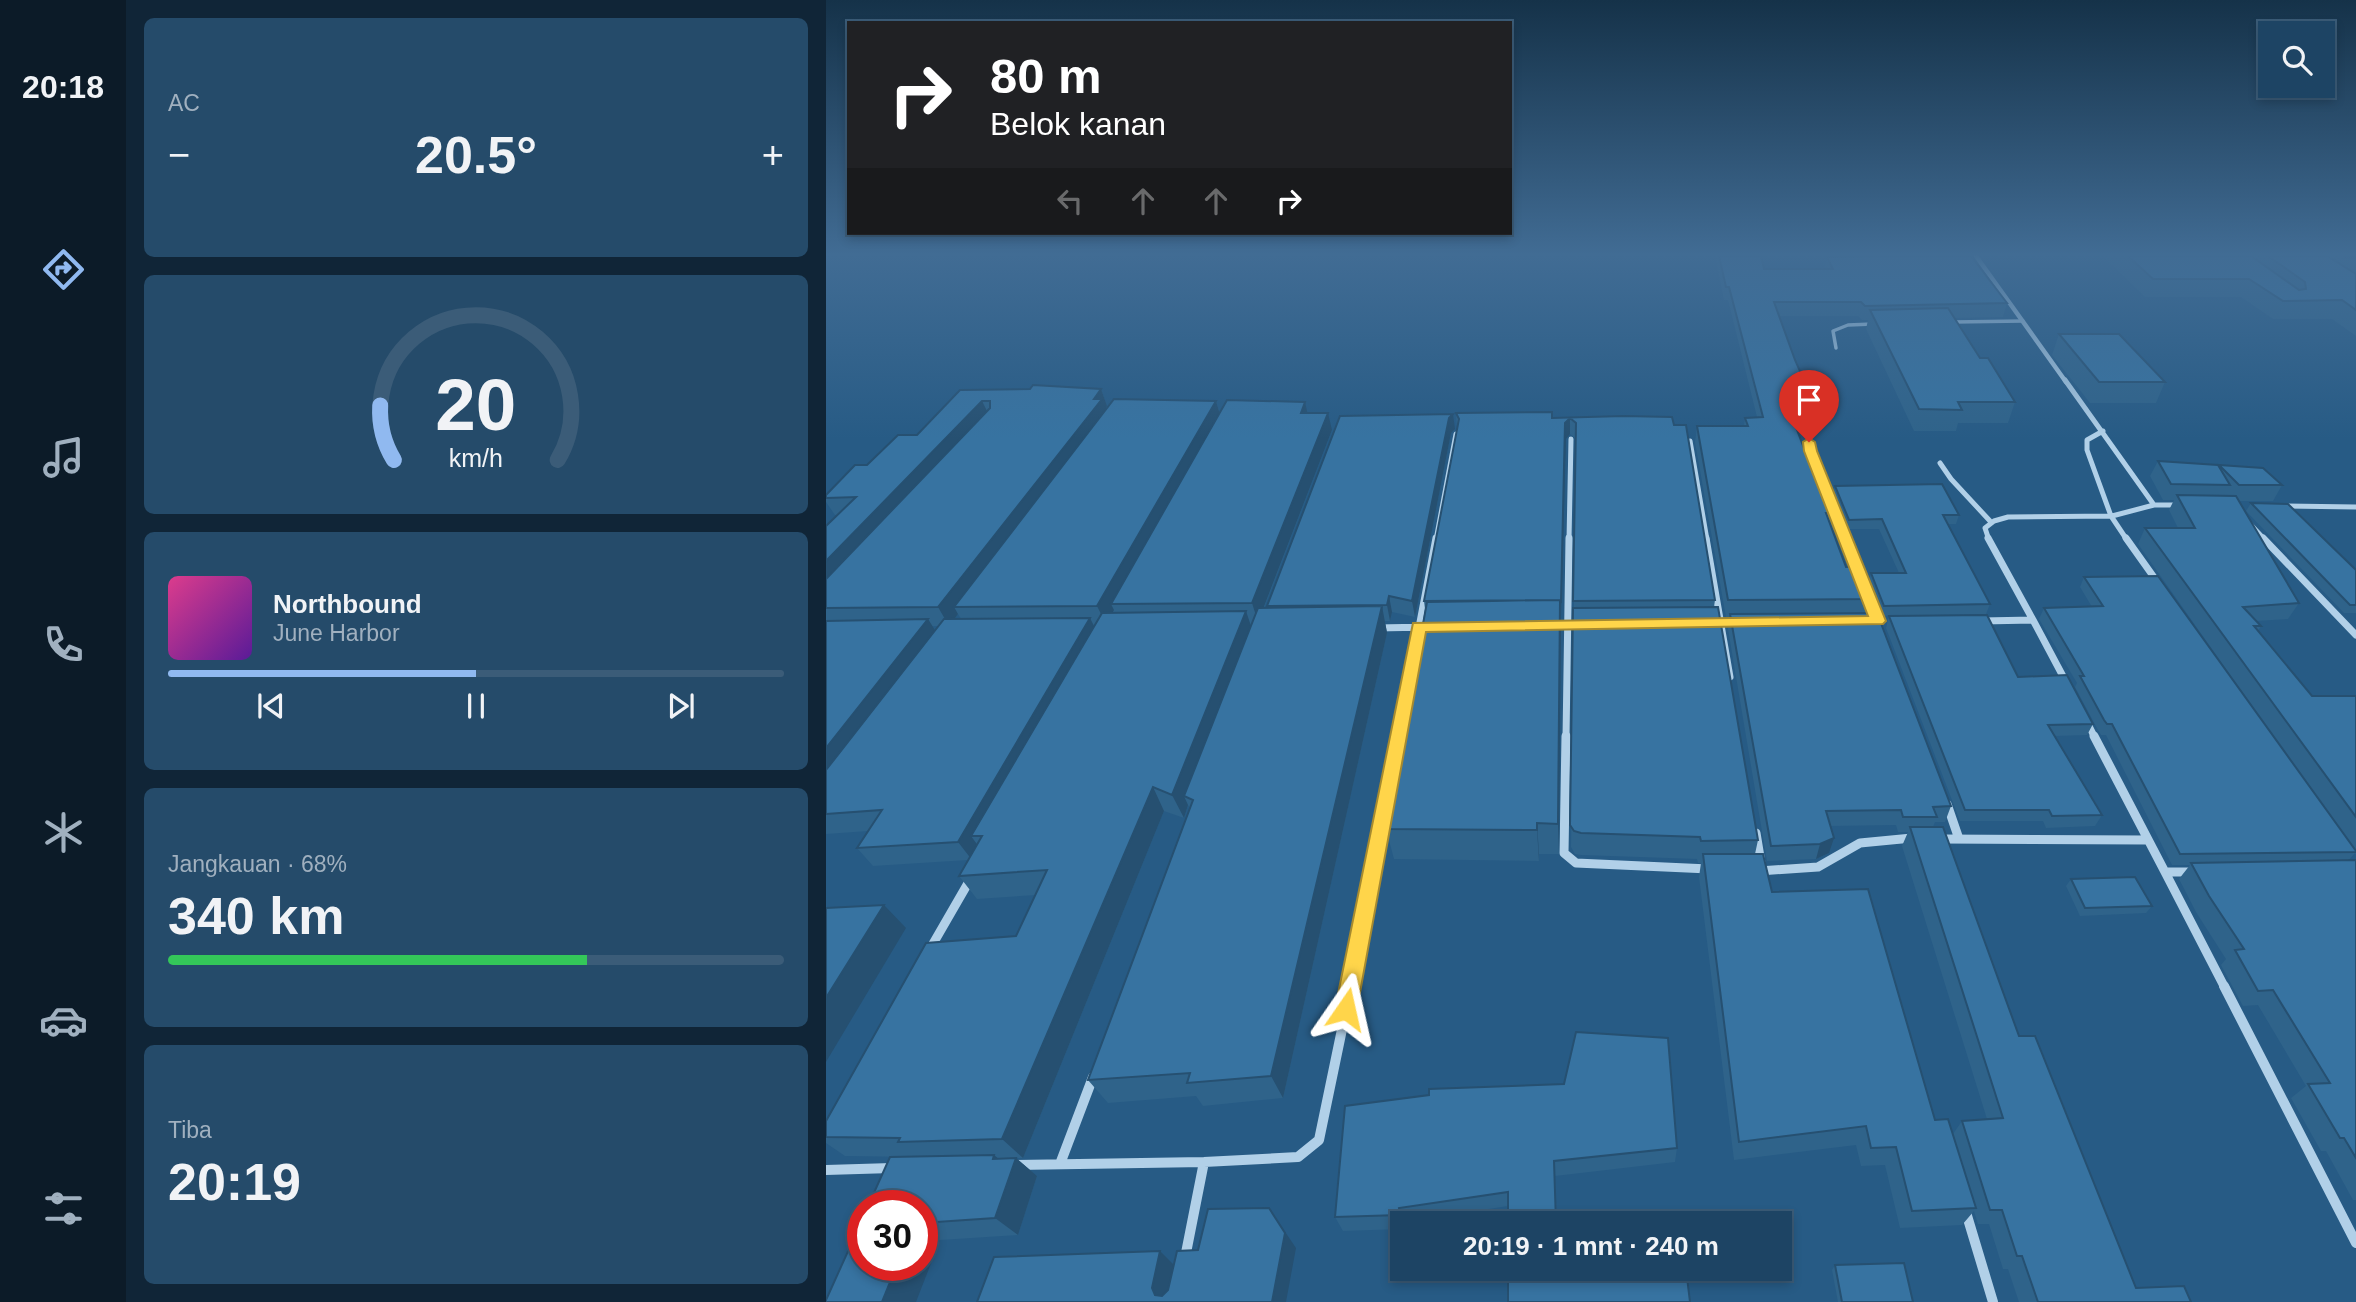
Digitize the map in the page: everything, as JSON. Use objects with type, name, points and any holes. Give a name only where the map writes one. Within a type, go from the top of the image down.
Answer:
[{"type":"street","points":[[2020,317],[2154,505]]},
{"type":"street","points":[[2103,431],[2087,440],[2087,450],[2111,516],[2166,594]]},
{"type":"street","points":[[1005,1166],[1204,1162],[1298,1157],[1319,1140],[1456,434]]},
{"type":"street","points":[[1571,439],[1564,853],[1576,863],[1721,870]]},
{"type":"street","points":[[1690,441],[1733,693]]},
{"type":"street","points":[[1809,442],[1810,451],[1863,585]]},
{"type":"street","points":[[1940,463],[1951,479],[1990,521]]},
{"type":"street","points":[[2070,689],[1985,528],[1990,521],[2009,516],[2111,516],[2154,505],[2193,505]]},
{"type":"street","points":[[2274,506],[2356,507]]},
{"type":"street","points":[[2243,516],[2356,635]]},
{"type":"street","points":[[1968,621],[2033,620]]},
{"type":"street","points":[[1707,624],[1734,624]]},
{"type":"street","points":[[1541,626],[1596,626]]},
{"type":"street","points":[[1367,628],[1446,627]]},
{"type":"street","points":[[2082,712],[2356,1243]]},
{"type":"street","points":[[1942,789],[1959,839]]},
{"type":"street","points":[[1755,830],[1762,871]]},
{"type":"street","points":[[1747,871],[1818,867],[1860,843],[1923,838]]},
{"type":"street","points":[[1935,839],[2147,840]]},
{"type":"street","points":[[928,953],[975,870]]},
{"type":"street","points":[[2165,872],[2197,872]]},
{"type":"street","points":[[1060,1164],[1094,1073]]},
{"type":"street","points":[[1181,1277],[1204,1162]]},
{"type":"street","points":[[826,1170],[909,1168]]},
{"type":"street","points":[[1961,1198],[1993,1302]]},
{"type":"lane","points":[[1942,323],[2023,321]]},
{"type":"lane","points":[[1836,348],[1833,331],[1848,325],[1874,323]]},
{"type":"building","points":[[1737,317],[1779,317],[1819,414],[1791,414],[1816,480],[1825,480],[1839,513],[1826,513],[1846,567],[1860,566],[1872,599],[1728,600],[1697,426],[1748,426],[1745,418],[1763,417]]},
{"type":"building","points":[[1873,317],[1954,317],[1980,358],[1988,358],[2015,402],[1958,402],[1962,410],[1919,409]]},
{"type":"building","points":[[2059,334],[2119,334],[2165,382],[2099,382]]},
{"type":"building","points":[[1033,385],[1101,389],[1094,399],[1102,399],[938,607],[826,608],[826,579],[990,408],[990,401],[982,401],[826,561],[826,526],[856,497],[826,498],[826,495],[855,465],[867,465],[898,435],[917,435],[960,390],[1030,389]]},
{"type":"building","points":[[1114,399],[1216,401],[1097,606],[954,607]]},
{"type":"building","points":[[1227,400],[1305,402],[1301,413],[1328,413],[1252,603],[1111,604]]},
{"type":"building","points":[[1552,412],[1552,418],[1672,417],[1674,425],[1686,425],[1715,600],[1573,601],[1576,423],[1570,418],[1565,423],[1561,601],[1424,601],[1459,419],[1456,413]]},
{"type":"building","points":[[1453,414],[1449,418],[1412,601],[1389,596],[1387,605],[1267,606],[1340,416]]},
{"type":"building","points":[[2158,461],[2218,465],[2230,485],[2171,484]]},
{"type":"building","points":[[2219,465],[2263,468],[2282,485],[2239,485]]},
{"type":"building","points":[[1942,484],[1959,515],[1943,515],[1990,604],[1884,606],[1871,573],[1906,573],[1882,519],[1849,520],[1835,486]]},
{"type":"building","points":[[2177,495],[2236,496],[2299,603],[2243,607],[2261,626],[2254,626],[2312,696],[2356,696],[2356,817],[2145,528],[2195,528]]},
{"type":"building","points":[[2251,503],[2288,504],[2356,570],[2356,605],[2350,605]]},
{"type":"building","points":[[2158,576],[2356,852],[2180,854],[2112,724],[2107,724],[2104,720],[2080,676],[2084,676],[2044,608],[2103,606],[2084,577]]},
{"type":"building","points":[[1560,600],[1558,824],[1537,823],[1537,830],[1386,829],[1427,602]]},
{"type":"building","points":[[1382,606],[1271,1076],[1187,1083],[1190,1073],[1088,1080],[1193,800],[1184,796],[1258,608]]},
{"type":"building","points":[[1718,607],[1758,840],[1701,841],[1700,837],[1574,831],[1570,825],[1573,608]]},
{"type":"building","points":[[1246,611],[1172,795],[1153,787],[1002,1139],[898,1142],[900,1138],[826,1137],[826,1121],[926,943],[1016,936],[1047,870],[959,876],[982,836],[971,836],[1102,613]]},
{"type":"building","points":[[1877,613],[1951,806],[1933,807],[1937,817],[1903,817],[1901,810],[1826,811],[1834,838],[1820,844],[1771,846],[1730,614]]},
{"type":"building","points":[[1987,615],[2018,677],[2067,675],[2093,724],[2048,725],[2102,815],[2052,816],[2049,810],[1965,810],[1889,616]]},
{"type":"building","points":[[1090,618],[958,842],[857,848],[882,810],[826,814],[826,770],[944,619]]},
{"type":"building","points":[[928,619],[826,748],[826,621]]},
{"type":"building","points":[[1910,827],[1943,827],[2019,1036],[2035,1036],[2136,1288],[2184,1286],[2191,1302],[2038,1302],[2022,1256],[2017,1256],[2002,1210],[1990,1210],[1962,1121],[2003,1118]]},
{"type":"building","points":[[1703,854],[1763,854],[1772,892],[1868,889],[1935,1120],[1948,1119],[1976,1208],[1912,1211],[1896,1147],[1871,1148],[1866,1126],[1739,1142]]},
{"type":"building","points":[[2356,860],[2356,1158],[2344,1138],[2340,1138],[2308,1084],[2330,1083],[2273,990],[2258,991],[2235,950],[2244,949],[2191,863]]},
{"type":"building","points":[[2135,877],[2152,906],[2085,908],[2071,879]]},
{"type":"building","points":[[884,905],[826,998],[826,908]]},
{"type":"building","points":[[1576,1032],[1668,1038],[1677,1148],[1554,1161],[1556,1211],[1508,1211],[1508,1192],[1399,1208],[1399,1211],[1390,1211],[1390,1215],[1335,1217],[1345,1106],[1429,1095],[1429,1089],[1564,1084]]},
{"type":"building","points":[[994,1155],[993,1159],[1016,1158],[995,1218],[938,1222],[938,1190],[875,1190],[890,1157]]},
{"type":"building","points":[[1269,1208],[1285,1233],[1272,1302],[977,1302],[994,1257],[1160,1251],[1152,1288],[1155,1295],[1162,1296],[1168,1290],[1177,1251],[1198,1250],[1208,1209]]},
{"type":"building","points":[[847,1253],[847,1281],[891,1281],[882,1302],[826,1300]]},
{"type":"building","points":[[1904,1263],[1913,1302],[1842,1302],[1835,1265]]},
{"type":"building","points":[[1508,1281],[1687,1281],[1690,1302],[1508,1302]]},
{"type":"route","points":[[1346,1009],[1419,627],[1878,621],[1810,451],[1809,442]]}]
